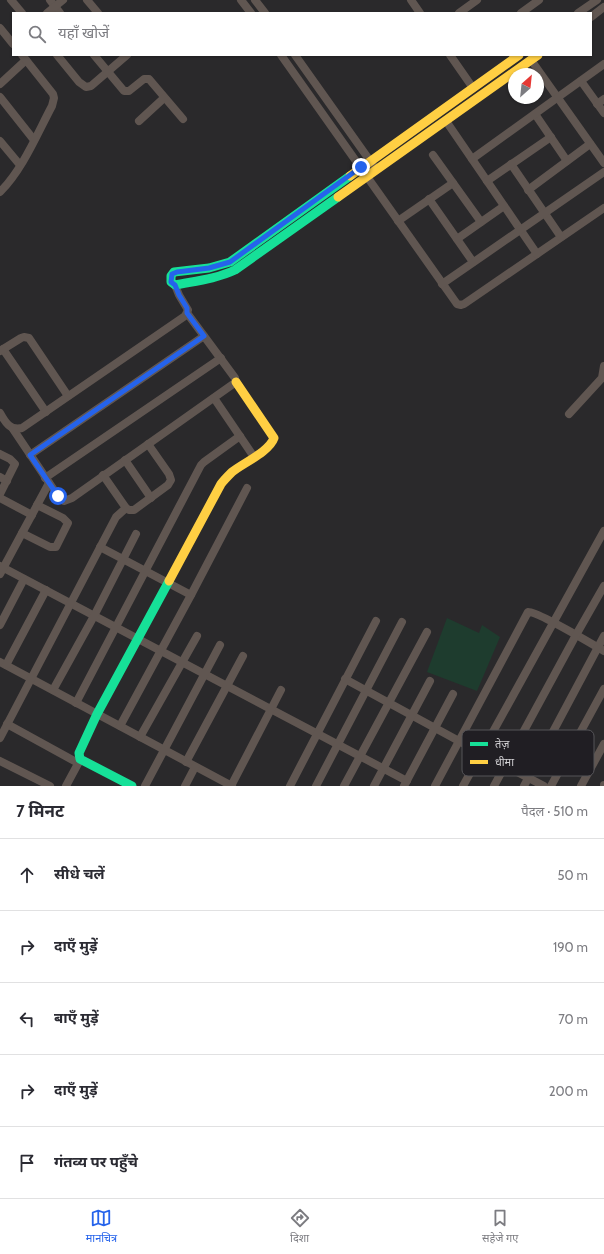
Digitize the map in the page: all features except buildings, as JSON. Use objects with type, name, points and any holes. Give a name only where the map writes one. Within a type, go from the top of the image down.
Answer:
[{"type":"street","points":[[11,0],[21,12]]},
{"type":"street","points":[[55,6],[63,0]]},
{"type":"street","points":[[87,0],[97,12]]},
{"type":"street","points":[[241,0],[250,12]]},
{"type":"street","points":[[256,0],[264,12]]},
{"type":"street","points":[[412,0],[419,12]]},
{"type":"street","points":[[460,12],[477,0]]},
{"type":"street","points":[[521,12],[539,0]]},
{"type":"street","points":[[579,12],[596,0]]},
{"type":"street","points":[[592,16],[604,8]]},
{"type":"street","points":[[0,28],[12,42]]},
{"type":"street","points":[[58,56],[79,82],[86,88],[126,56]]},
{"type":"street","points":[[95,56],[121,88],[127,92],[144,79],[149,79],[183,119]]},
{"type":"street","points":[[282,56],[368,176],[457,304],[461,305],[604,208]]},
{"type":"street","points":[[296,56],[377,170]]},
{"type":"street","points":[[66,786],[79,761],[78,753],[97,714],[224,478],[254,457],[270,444],[274,438],[236,382],[235,378],[187,313],[187,308],[175,285],[171,282],[172,274],[209,268],[230,262],[518,56]]},
{"type":"street","points":[[455,57],[473,88]]},
{"type":"street","points":[[175,285],[227,274],[235,270],[534,57],[558,97],[604,163]]},
{"type":"street","points":[[0,84],[24,58],[54,98],[52,106],[20,165],[9,183],[0,190]]},
{"type":"street","points":[[472,159],[604,64]]},
{"type":"street","points":[[581,81],[601,101],[604,113]]},
{"type":"street","points":[[0,97],[34,140]]},
{"type":"street","points":[[139,120],[164,98]]},
{"type":"street","points":[[535,114],[567,161]]},
{"type":"street","points":[[446,121],[537,254]]},
{"type":"street","points":[[487,181],[551,137]]},
{"type":"street","points":[[0,141],[20,165]]},
{"type":"street","points":[[528,190],[590,144]]},
{"type":"street","points":[[433,155],[481,222]]},
{"type":"street","points":[[511,164],[561,237]]},
{"type":"street","points":[[442,284],[604,172]]},
{"type":"street","points":[[398,221],[453,183]]},
{"type":"street","points":[[430,199],[473,262]]},
{"type":"street","points":[[457,239],[504,206]]},
{"type":"street","points":[[13,429],[22,428],[46,412],[187,313]]},
{"type":"street","points":[[30,455],[204,336]]},
{"type":"street","points":[[46,412],[2,350],[20,338],[29,338],[68,396]]},
{"type":"street","points":[[221,358],[47,481],[32,515],[1,569],[46,590],[317,733],[383,768],[405,783],[453,694]]},
{"type":"street","points":[[569,414],[602,378],[604,366]]},
{"type":"street","points":[[0,413],[6,423],[13,429],[47,481],[58,496],[64,501],[72,498],[236,382]]},
{"type":"street","points":[[214,398],[254,457]]},
{"type":"street","points":[[76,703],[201,465],[240,436]]},
{"type":"street","points":[[103,475],[126,508],[134,510],[168,485],[171,480],[169,474],[148,444]]},
{"type":"street","points":[[0,454],[10,459],[15,464],[4,479],[0,494]]},
{"type":"street","points":[[125,460],[151,498]]},
{"type":"street","points":[[120,726],[247,488]]},
{"type":"street","points":[[0,498],[32,515]]},
{"type":"street","points":[[22,533],[50,547],[56,547],[68,523],[63,518],[37,505]]},
{"type":"street","points":[[0,738],[116,517],[126,508]]},
{"type":"street","points":[[494,730],[604,531]]},
{"type":"street","points":[[53,690],[94,616],[136,534]]},
{"type":"street","points":[[100,547],[191,595]]},
{"type":"street","points":[[0,625],[24,579]]},
{"type":"street","points":[[525,730],[604,586]]},
{"type":"street","points":[[46,590],[3,663],[232,786],[281,690]]},
{"type":"street","points":[[465,730],[528,612],[532,612],[601,649]]},
{"type":"street","points":[[290,786],[376,621]]},
{"type":"street","points":[[316,786],[402,622]]},
{"type":"street","points":[[344,786],[427,632]]},
{"type":"street","points":[[140,737],[197,636]]},
{"type":"street","points":[[555,730],[601,649],[604,636]]},
{"type":"street","points":[[145,786],[220,645]]},
{"type":"street","points":[[186,762],[243,656]]},
{"type":"street","points":[[345,679],[462,743]]},
{"type":"street","points":[[374,786],[430,681]]},
{"type":"street","points":[[582,730],[604,689]]},
{"type":"street","points":[[7,724],[122,784],[132,786]]},
{"type":"street","points":[[436,786],[462,735]]},
{"type":"street","points":[[594,762],[604,744]]},
{"type":"street","points":[[0,761],[50,786]]},
{"type":"street","points":[[185,786],[196,767]]},
{"type":"street","points":[[463,786],[468,776]]},
{"type":"street","points":[[494,786],[500,776]]},
{"type":"street","points":[[524,776],[544,786]]},
{"type":"street","points":[[551,786],[556,776]]},
{"type":"street","points":[[581,786],[586,776]]},
{"type":"street","points":[[524,786],[528,778]]},
{"type":"green space","points":[[447,618],[479,633],[482,625],[500,637],[477,691],[427,672]]},
{"type":"traffic: fast","points":[[338,197],[235,270],[220,276],[198,281],[175,285],[171,282],[171,276],[174,272],[209,268],[230,262],[350,176]]},
{"type":"traffic: fast","points":[[132,786],[80,759],[79,753],[97,714],[169,581]]},
{"type":"traffic: slow","points":[[350,176],[518,56]]},
{"type":"traffic: slow","points":[[338,197],[537,56]]},
{"type":"traffic: slow","points":[[169,581],[221,484],[232,472],[267,448],[274,438],[236,382]]},
{"type":"route","points":[[58,496],[30,455],[204,336],[187,313],[187,308],[175,285],[172,284],[172,274],[174,272],[209,268],[230,262],[361,167]]}]
